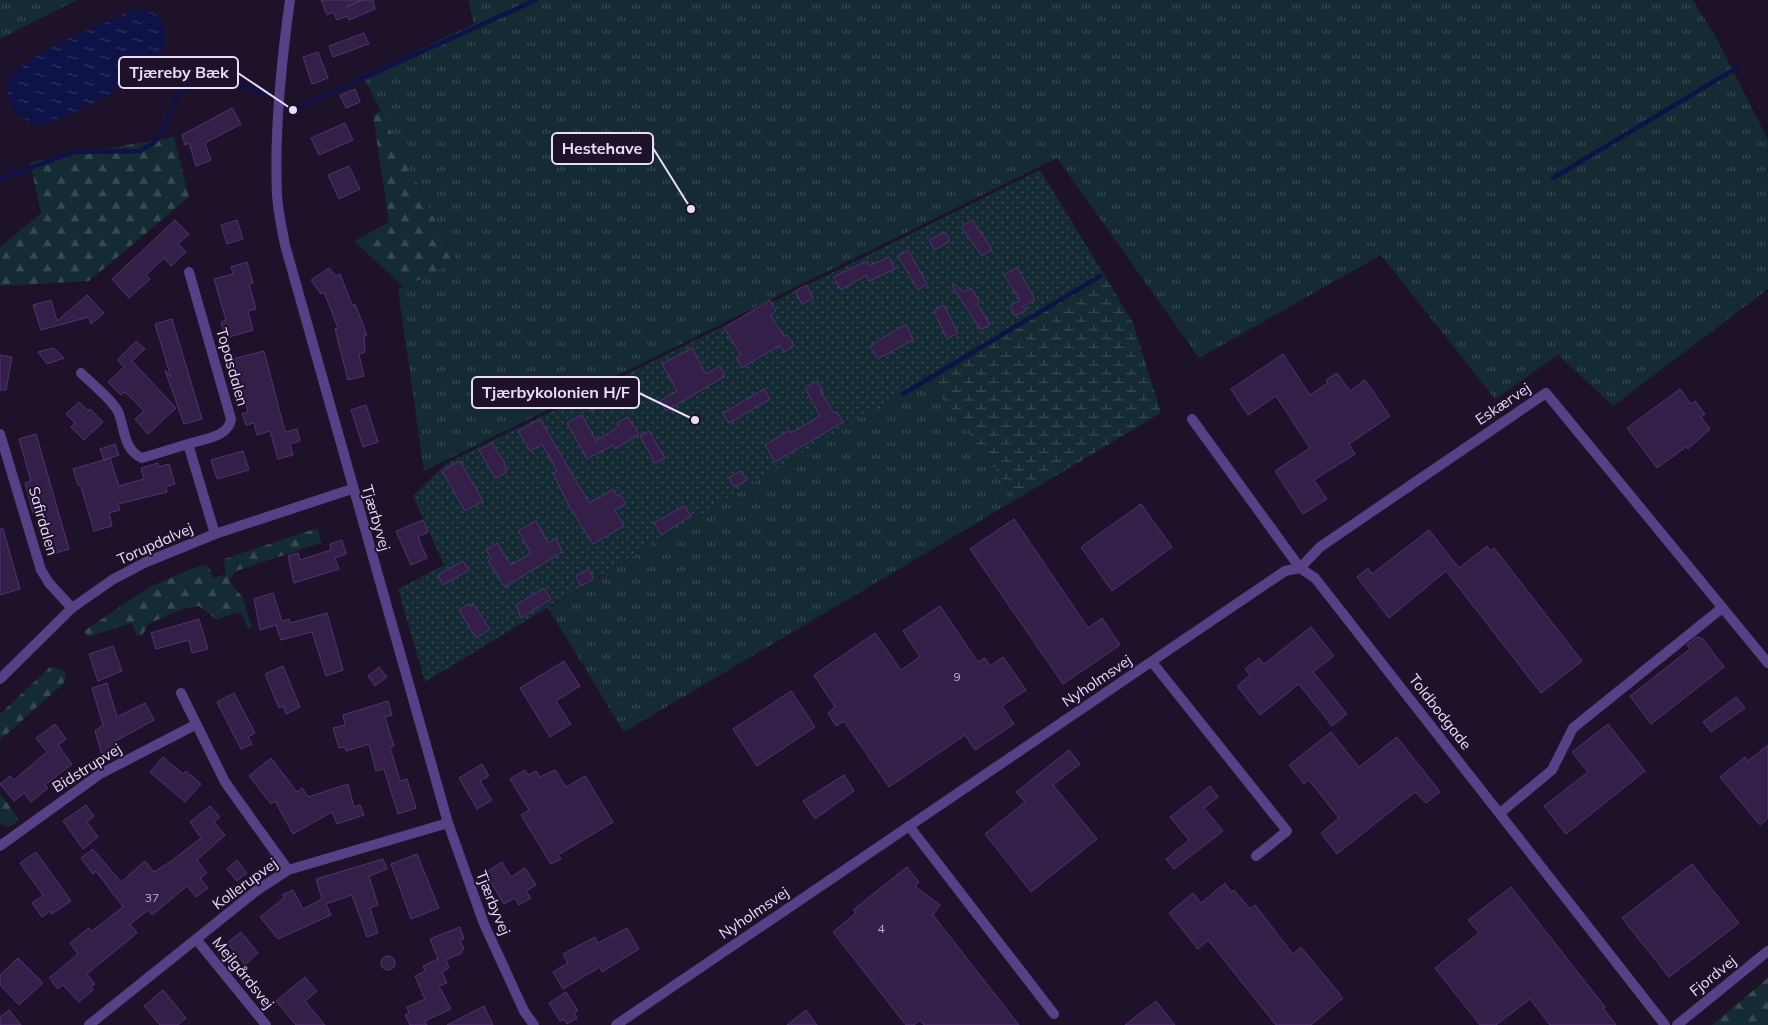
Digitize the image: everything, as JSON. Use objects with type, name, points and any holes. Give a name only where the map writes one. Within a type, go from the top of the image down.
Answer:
[{"type":"street","name":"Tjærbyvej","points":[[290,0],[282,53],[278,142],[277,197],[285,245],[448,823],[484,924],[524,1011],[534,1025]]},
{"type":"street","name":"Topasdalen","points":[[81,373],[119,411],[130,450],[134,455],[142,458],[225,432],[230,427],[231,419],[189,272]]},
{"type":"street","name":"Eskærvej","points":[[1300,568],[1320,547],[1546,393],[1768,663]]},
{"type":"street","name":"Toldbodgade","points":[[1192,418],[1300,568],[1315,578],[1665,1025]]},
{"type":"street","name":"Safirdalen","points":[[0,434],[41,570],[49,584],[72,608]]},
{"type":"street","points":[[188,444],[215,534]]},
{"type":"street","name":"Torupdalvej","points":[[0,679],[72,608],[112,580],[144,563],[215,534],[352,488]]},
{"type":"street","name":"Nyholmsvej","points":[[616,1025],[1285,571],[1300,568]]},
{"type":"street","points":[[1500,813],[1552,770],[1573,728],[1722,608]]},
{"type":"street","name":"Nyholmsvej","points":[[1152,662],[1287,831],[1256,856]]},
{"type":"street","points":[[182,693],[195,725],[225,782],[288,870]]},
{"type":"street","name":"Bidstrupvej","points":[[0,846],[100,774],[195,725]]},
{"type":"street","name":"Kollerupvej","points":[[89,1025],[256,891],[288,870],[448,823]]},
{"type":"street","points":[[909,826],[1054,1014]]},
{"type":"street","name":"Mejlgårdsvej","points":[[196,939],[266,1025]]},
{"type":"street","name":"Fjordvej","points":[[1677,1025],[1768,951]]},
{"type":"green space","points":[[0,0],[77,0],[0,39]]},
{"type":"green space","points":[[468,0],[1693,0],[1718,41],[1768,140],[1768,289],[1613,406],[1558,355],[1495,399],[1381,255],[1199,358],[1057,158],[424,471],[398,289],[456,261],[363,76],[474,24]]},
{"type":"green space","points":[[381,111],[456,262],[404,287],[354,241],[389,222],[373,115]]},
{"type":"green space","points":[[174,137],[189,197],[89,281],[0,286],[0,247],[41,213],[30,162]]},
{"type":"green space","points":[[1040,170],[1102,271],[425,682],[398,589],[444,565],[413,496],[447,463]]},
{"type":"green space","points":[[1102,271],[1133,323],[1161,413],[1017,499],[927,377]]},
{"type":"green space","points":[[927,377],[1017,499],[624,732],[548,608]]},
{"type":"green space","points":[[318,528],[321,543],[236,571],[229,581],[243,598],[252,628],[248,629],[243,616],[238,612],[217,620],[199,606],[182,609],[148,624],[142,636],[136,635],[132,623],[87,637],[84,631],[149,587],[202,565],[209,567],[213,578],[226,574],[224,559]]},
{"type":"green space","points":[[50,667],[62,669],[66,676],[63,684],[0,740],[0,714]]},
{"type":"green space","points":[[0,793],[18,818],[15,823],[8,827],[0,824]]},
{"type":"green space","points":[[1768,978],[1768,1025],[1712,1025]]},
{"type":"water","points":[[146,9],[160,17],[165,30],[164,50],[104,98],[43,126],[26,120],[14,110],[8,99],[7,88],[11,77],[18,69],[47,50],[84,32],[129,12]]},
{"type":"building","points":[[321,0],[362,0],[346,7],[363,0],[373,0],[375,9],[349,20],[347,16],[337,20],[333,12],[327,15]]},
{"type":"building","points":[[364,33],[369,44],[333,57],[329,46]]},
{"type":"building","points":[[318,52],[328,78],[312,84],[303,57]]},
{"type":"building","points":[[355,89],[360,102],[346,108],[340,95]]},
{"type":"building","points":[[232,108],[241,124],[205,143],[211,160],[196,166],[189,143],[185,145],[182,135]]},
{"type":"building","points":[[345,123],[353,140],[319,155],[311,138]]},
{"type":"building","points":[[349,166],[360,189],[339,199],[328,175]]},
{"type":"building","points":[[175,220],[189,234],[178,244],[186,252],[171,266],[164,258],[146,275],[150,279],[129,298],[112,279]]},
{"type":"building","points":[[237,220],[243,239],[227,244],[221,225]]},
{"type":"building","points":[[972,220],[992,249],[982,256],[961,227]]},
{"type":"building","points":[[945,232],[950,241],[934,250],[929,240]]},
{"type":"building","points":[[908,250],[927,284],[918,290],[898,256]]},
{"type":"building","points":[[889,257],[895,269],[869,281],[866,275],[841,290],[833,277],[867,261],[869,266]]},
{"type":"building","points":[[247,262],[253,283],[249,284],[256,309],[248,311],[253,330],[226,338],[221,322],[226,320],[214,279],[233,274],[231,267]]},
{"type":"building","points":[[1017,267],[1035,300],[1023,306],[1026,310],[1015,316],[1010,306],[1020,300],[1004,275]]},
{"type":"building","points":[[329,268],[336,276],[340,274],[352,305],[355,304],[367,335],[364,335],[365,352],[359,354],[364,376],[348,380],[335,329],[338,328],[324,292],[321,294],[311,280]]},
{"type":"building","points":[[954,284],[964,292],[971,288],[980,302],[977,304],[990,324],[981,330],[952,286]]},
{"type":"building","points":[[806,285],[813,298],[802,304],[795,291]]},
{"type":"building","points":[[87,295],[104,313],[91,324],[89,317],[41,330],[33,305],[51,300],[57,321]]},
{"type":"building","points":[[770,300],[776,311],[770,315],[784,336],[787,335],[794,346],[784,352],[780,345],[742,368],[736,358],[741,355],[724,328]]},
{"type":"building","points":[[944,305],[958,333],[947,339],[934,311]]},
{"type":"building","points":[[172,319],[202,419],[184,424],[165,370],[171,377],[155,324]]},
{"type":"building","points":[[906,324],[913,340],[878,359],[870,346]]},
{"type":"building","points":[[136,341],[145,349],[132,361],[176,408],[148,434],[135,419],[144,411],[125,392],[121,395],[108,382],[124,367],[117,360]]},
{"type":"building","points":[[54,348],[64,358],[47,364],[38,352]]},
{"type":"building","points":[[692,348],[706,374],[720,366],[725,376],[666,411],[660,401],[677,391],[662,364]]},
{"type":"building","points":[[264,351],[284,428],[286,432],[297,429],[300,441],[290,444],[293,455],[278,459],[270,431],[257,435],[254,423],[246,425],[242,414],[248,412],[233,359]]},
{"type":"building","points":[[1283,354],[1310,395],[1328,383],[1326,380],[1337,373],[1350,391],[1365,380],[1390,416],[1349,444],[1355,454],[1314,480],[1327,499],[1303,514],[1275,471],[1310,448],[1276,396],[1248,415],[1231,389]]},
{"type":"building","points":[[0,355],[12,357],[6,390],[0,390]]},
{"type":"building","points":[[817,381],[823,390],[820,391],[834,413],[837,412],[843,422],[775,462],[765,445],[790,430],[791,433],[820,416],[805,388]]},
{"type":"building","points":[[605,388],[612,399],[591,411],[583,398],[593,391],[595,394]]},
{"type":"building","points":[[764,389],[770,399],[729,423],[723,413]]},
{"type":"building","points":[[1680,389],[1691,404],[1695,401],[1705,414],[1701,417],[1710,429],[1688,449],[1686,447],[1657,468],[1627,428]]},
{"type":"building","points":[[79,402],[88,411],[90,409],[103,422],[84,440],[71,427],[75,423],[66,414]]},
{"type":"building","points":[[366,405],[378,442],[363,447],[351,410]]},
{"type":"building","points":[[582,415],[596,441],[619,426],[617,423],[628,417],[639,434],[615,449],[613,445],[587,459],[567,423]]},
{"type":"building","points":[[540,419],[589,503],[614,489],[617,496],[620,494],[626,504],[615,510],[624,526],[593,544],[569,506],[553,473],[557,471],[542,444],[530,451],[518,431]]},
{"type":"building","points":[[649,431],[665,458],[655,463],[640,436]]},
{"type":"building","points":[[36,434],[69,549],[52,554],[40,512],[33,513],[25,483],[31,481],[19,439]]},
{"type":"building","points":[[492,443],[506,465],[504,466],[507,472],[495,478],[479,450]]},
{"type":"building","points":[[115,444],[119,455],[104,460],[100,449]]},
{"type":"building","points":[[243,451],[249,470],[217,479],[211,460]]},
{"type":"building","points":[[110,458],[119,486],[144,479],[141,468],[158,463],[159,467],[169,464],[175,484],[166,487],[167,492],[118,504],[120,510],[109,513],[112,526],[94,531],[81,487],[78,485],[73,469]]},
{"type":"building","points":[[460,461],[483,501],[465,511],[442,471]]},
{"type":"building","points":[[741,471],[747,480],[734,487],[729,478]]},
{"type":"building","points":[[1141,504],[1172,547],[1112,591],[1081,547]]},
{"type":"building","points":[[684,506],[691,516],[661,535],[654,523]]},
{"type":"building","points":[[1014,519],[1088,628],[1102,618],[1120,645],[1063,684],[970,549]]},
{"type":"building","points":[[423,520],[428,532],[418,537],[427,558],[411,565],[396,531]]},
{"type":"building","points":[[536,521],[548,543],[556,538],[562,552],[505,587],[488,561],[492,559],[486,550],[497,543],[511,565],[531,553],[518,531]]},
{"type":"building","points":[[0,529],[3,529],[20,589],[0,595]]},
{"type":"building","points":[[1429,530],[1459,568],[1487,546],[1491,551],[1494,548],[1582,661],[1541,693],[1446,571],[1389,618],[1357,577],[1368,568],[1372,574]]},
{"type":"building","points":[[342,540],[346,554],[335,558],[339,569],[294,583],[288,556],[298,553],[300,560],[331,550],[330,544]]},
{"type":"building","points":[[463,561],[469,570],[443,585],[438,575]]},
{"type":"building","points":[[589,569],[594,579],[581,586],[576,576]]},
{"type":"building","points":[[544,588],[551,599],[521,618],[516,605]]},
{"type":"building","points":[[273,593],[282,621],[289,619],[290,623],[327,613],[343,670],[326,676],[312,632],[281,640],[276,625],[260,630],[254,599]]},
{"type":"building","points":[[469,604],[470,606],[473,604],[490,629],[476,638],[459,610]]},
{"type":"building","points":[[940,606],[978,662],[985,658],[990,666],[1003,657],[1026,690],[1002,706],[1014,724],[975,750],[965,735],[889,787],[844,721],[836,726],[828,713],[835,707],[814,675],[875,633],[901,670],[920,657],[903,631]]},
{"type":"building","points":[[199,619],[208,649],[192,653],[189,640],[156,649],[151,633]]},
{"type":"building","points":[[1311,627],[1334,656],[1313,672],[1347,714],[1332,726],[1299,684],[1260,715],[1237,686],[1250,675],[1245,669],[1259,658],[1264,664]]},
{"type":"building","points":[[1697,637],[1703,639],[1724,667],[1651,724],[1630,696],[1690,649],[1687,645]]},
{"type":"building","points":[[113,646],[122,671],[98,681],[89,654]]},
{"type":"building","points":[[564,661],[580,686],[556,701],[571,724],[550,737],[520,688]]},
{"type":"building","points":[[283,666],[300,707],[286,714],[283,706],[279,708],[265,674]]},
{"type":"building","points":[[379,667],[387,677],[375,686],[368,676]]},
{"type":"building","points":[[107,683],[117,717],[145,703],[154,720],[114,742],[118,749],[103,758],[95,731],[103,725],[92,688]]},
{"type":"building","points":[[791,691],[815,727],[757,766],[733,729]]},
{"type":"building","points":[[234,693],[255,733],[248,737],[252,744],[241,749],[217,702]]},
{"type":"building","points":[[1736,697],[1745,708],[1711,732],[1703,722]]},
{"type":"building","points":[[388,701],[392,715],[385,717],[394,746],[390,747],[400,781],[407,779],[416,808],[398,814],[384,769],[376,771],[369,744],[346,751],[345,747],[339,748],[333,728],[345,725],[343,715]]},
{"type":"building","points":[[55,724],[66,739],[58,745],[72,764],[45,785],[48,788],[31,802],[24,793],[14,801],[0,784],[10,776],[14,780],[47,752],[36,738]]},
{"type":"building","points":[[1608,724],[1645,771],[1566,834],[1544,806],[1588,772],[1572,752]]},
{"type":"building","points":[[1331,732],[1359,767],[1397,737],[1440,792],[1426,803],[1415,792],[1337,854],[1321,833],[1339,818],[1309,780],[1304,784],[1289,765]]},
{"type":"building","points":[[1768,745],[1768,818],[1760,825],[1720,777],[1745,757],[1748,761]]},
{"type":"building","points":[[1069,750],[1080,764],[1053,785],[1097,839],[1031,892],[985,834],[1025,802],[1016,792]]},
{"type":"building","points":[[163,757],[183,774],[186,771],[201,784],[185,802],[150,772]]},
{"type":"building","points":[[271,758],[297,792],[302,788],[308,797],[348,784],[354,807],[360,805],[364,815],[337,824],[332,812],[293,834],[275,801],[271,804],[249,776]]},
{"type":"building","points":[[482,764],[489,776],[480,781],[492,800],[477,809],[459,778]]},
{"type":"building","points":[[525,770],[528,775],[536,771],[540,777],[555,770],[566,787],[585,776],[613,822],[558,855],[561,859],[551,864],[521,815],[529,810],[510,779]]},
{"type":"building","points":[[844,775],[854,791],[815,819],[803,801]]},
{"type":"building","points":[[1210,786],[1218,797],[1204,808],[1223,831],[1174,869],[1166,859],[1189,840],[1170,817]]},
{"type":"building","points":[[86,805],[94,816],[87,822],[98,837],[83,849],[63,821]]},
{"type":"building","points":[[210,806],[220,817],[214,822],[225,835],[197,860],[207,873],[200,878],[208,888],[196,897],[187,886],[152,915],[148,910],[130,924],[137,933],[87,974],[95,984],[91,987],[93,990],[79,1002],[63,985],[58,989],[49,978],[78,954],[70,943],[89,928],[92,931],[123,907],[96,871],[93,874],[81,858],[93,849],[121,882],[145,861],[154,872],[201,838],[190,822]]},
{"type":"building","points":[[36,852],[71,901],[52,914],[50,911],[42,917],[32,903],[43,895],[20,863]]},
{"type":"building","points":[[417,854],[439,908],[411,919],[391,864]]},
{"type":"building","points":[[383,859],[387,869],[369,876],[378,905],[370,908],[378,933],[367,937],[352,895],[326,904],[331,915],[278,939],[260,917],[284,898],[282,895],[293,890],[303,909],[322,899],[316,879]]},
{"type":"building","points":[[237,860],[247,873],[237,881],[227,869]]},
{"type":"building","points":[[502,862],[511,877],[525,868],[536,885],[526,891],[531,898],[519,905],[515,898],[504,904],[485,873]]},
{"type":"building","points":[[1692,864],[1739,923],[1669,977],[1622,918]]},
{"type":"building","points":[[907,867],[919,882],[915,886],[940,905],[933,915],[1019,1025],[924,1025],[920,1020],[914,1025],[906,1025],[833,932],[856,913],[853,910]]},
{"type":"building","points":[[1225,883],[1231,892],[1234,890],[1250,909],[1255,905],[1293,954],[1301,947],[1343,998],[1311,1025],[1276,1025],[1208,940],[1198,949],[1169,913],[1193,893],[1201,903]]},
{"type":"building","points":[[1511,887],[1605,1007],[1603,1008],[1616,1025],[1550,1025],[1530,999],[1496,1025],[1480,1025],[1435,968],[1479,933],[1468,920]]},
{"type":"building","points":[[460,927],[464,939],[460,940],[464,949],[461,951],[462,953],[446,960],[449,968],[442,972],[447,983],[439,986],[451,1009],[425,1021],[427,1025],[410,1025],[405,1015],[409,1013],[407,1007],[425,999],[415,976],[425,971],[423,966],[438,959],[430,939]]},
{"type":"building","points":[[627,928],[639,949],[602,972],[600,967],[563,989],[553,972],[568,963],[563,954],[595,937],[598,943]]},
{"type":"building","points":[[241,932],[258,953],[245,965],[227,943]]},
{"type":"building","points":[[388,956],[393,958],[395,963],[393,968],[388,970],[383,968],[381,963],[383,958]]},
{"type":"building","points":[[18,958],[43,983],[19,1005],[0,985],[0,975]]},
{"type":"building","points":[[305,977],[317,991],[305,1001],[325,1025],[296,1025],[276,1001]]},
{"type":"building","points":[[163,990],[186,1018],[178,1025],[160,1025],[144,1006]]},
{"type":"building","points":[[566,992],[578,1011],[574,1013],[577,1018],[567,1024],[564,1019],[560,1021],[549,1003]]},
{"type":"building","points":[[1156,1001],[1175,1025],[1125,1025]]},
{"type":"building","points":[[484,1006],[493,1025],[447,1025]]},
{"type":"building","points":[[9,1010],[21,1025],[0,1025],[0,1017]]},
{"type":"building","points":[[806,1010],[817,1025],[787,1025]]},
{"type":"waterway","points":[[293,110],[536,0]]},
{"type":"waterway","points":[[1553,178],[1738,67]]},
{"type":"waterway","points":[[0,179],[75,152],[139,151],[154,143],[164,129],[177,96],[191,84],[208,77],[236,83],[264,94]]},
{"type":"waterway","points":[[903,394],[1100,276]]},
{"type":"place","name":"Tjæreby Bæk","points":[[293,110]]},
{"type":"place","name":"Hestehave","points":[[691,209]]},
{"type":"place","name":"Tjærbykolonien H/F","points":[[695,420]]}]
